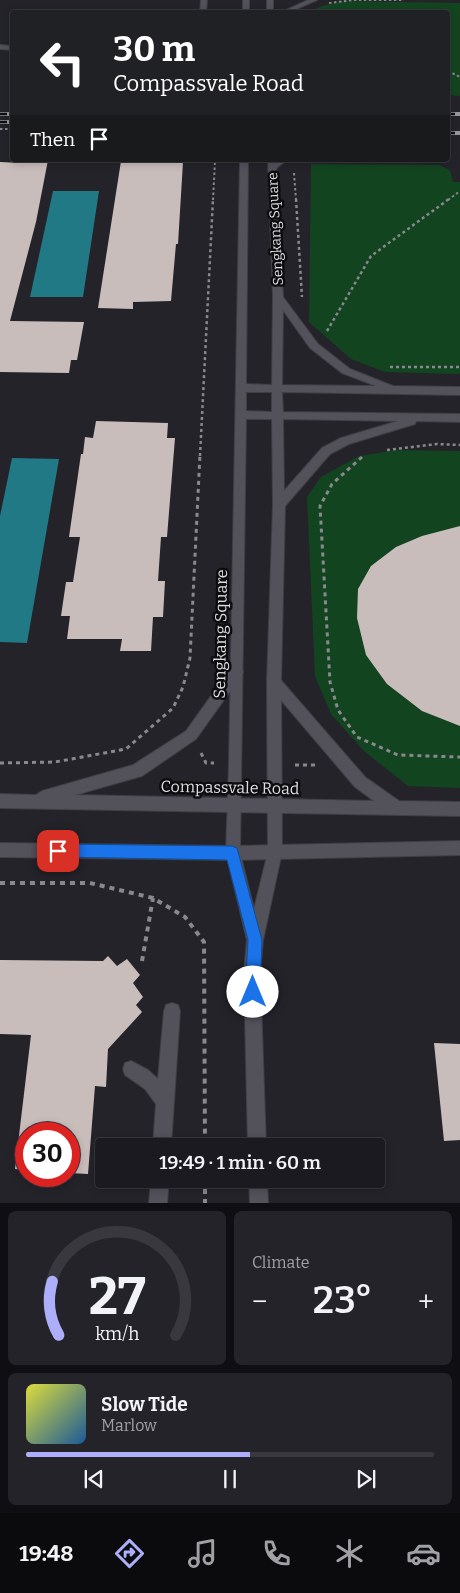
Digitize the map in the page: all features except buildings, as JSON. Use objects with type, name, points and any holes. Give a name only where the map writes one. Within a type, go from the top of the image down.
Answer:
[{"type":"street","points":[[290,10],[314,0]]},
{"type":"street","name":"Sengkang Square","points":[[244,162],[232,853],[255,940]]},
{"type":"street","name":"Sengkang Square","points":[[255,940],[275,852],[274,682],[279,505],[277,415],[278,297],[272,164]]},
{"type":"street","points":[[278,297],[314,346],[346,371],[400,391]]},
{"type":"street","points":[[240,388],[460,391]]},
{"type":"street","points":[[240,415],[460,418]]},
{"type":"street","points":[[279,505],[326,451],[345,441],[424,418]]},
{"type":"street","points":[[30,801],[137,771],[191,735],[236,672]]},
{"type":"street","points":[[274,682],[360,782],[395,807]]},
{"type":"street","name":"Compassvale Road","points":[[0,801],[460,809]]},
{"type":"street","points":[[0,850],[232,853],[460,848]]},
{"type":"street","points":[[255,940],[252,972],[257,1138]]},
{"type":"street","points":[[163,1138],[172,1012]]},
{"type":"street","points":[[131,1069],[145,1077],[156,1087],[166,1103]]},
{"type":"street","points":[[158,1203],[159,1188]]},
{"type":"street","points":[[258,1188],[259,1203]]},
{"type":"path","points":[[325,4],[354,0],[404,0]]},
{"type":"path","points":[[0,763],[55,762],[126,749],[173,708],[183,687],[190,658],[215,162]]},
{"type":"path","points":[[294,170],[302,304]]},
{"type":"path","points":[[326,332],[372,256],[460,191]]},
{"type":"path","points":[[383,365],[392,367],[460,367]]},
{"type":"path","points":[[378,451],[438,444],[460,445]]},
{"type":"path","points":[[368,452],[331,483],[325,492],[320,506],[330,682],[338,710],[357,737],[398,754],[420,757],[460,757]]},
{"type":"path","points":[[0,883],[90,883],[153,898],[185,917],[204,942],[205,1138]]},
{"type":"path","points":[[142,961],[153,898]]},
{"type":"path","points":[[205,1188],[205,1203]]},
{"type":"green space","points":[[343,1],[460,3],[460,96],[450,95],[450,10],[313,10]]},
{"type":"green space","points":[[311,164],[439,165],[450,170],[453,182],[460,182],[460,374],[385,372],[351,359],[309,322]]},
{"type":"green space","points":[[396,450],[460,451],[460,788],[408,786],[364,751],[331,714],[315,676],[307,497],[321,477],[359,456]]},
{"type":"water","points":[[53,191],[99,191],[83,297],[30,297]]},
{"type":"water","points":[[12,458],[59,459],[27,643],[0,642],[0,516]]},
{"type":"railway","points":[[0,114],[10,114]]},
{"type":"railway","points":[[450,114],[460,114]]},
{"type":"railway","points":[[0,122],[10,122]]},
{"type":"railway","points":[[450,133],[460,133]]},
{"type":"route","points":[[58,851],[232,853],[255,940],[252,972],[253,992]]}]
